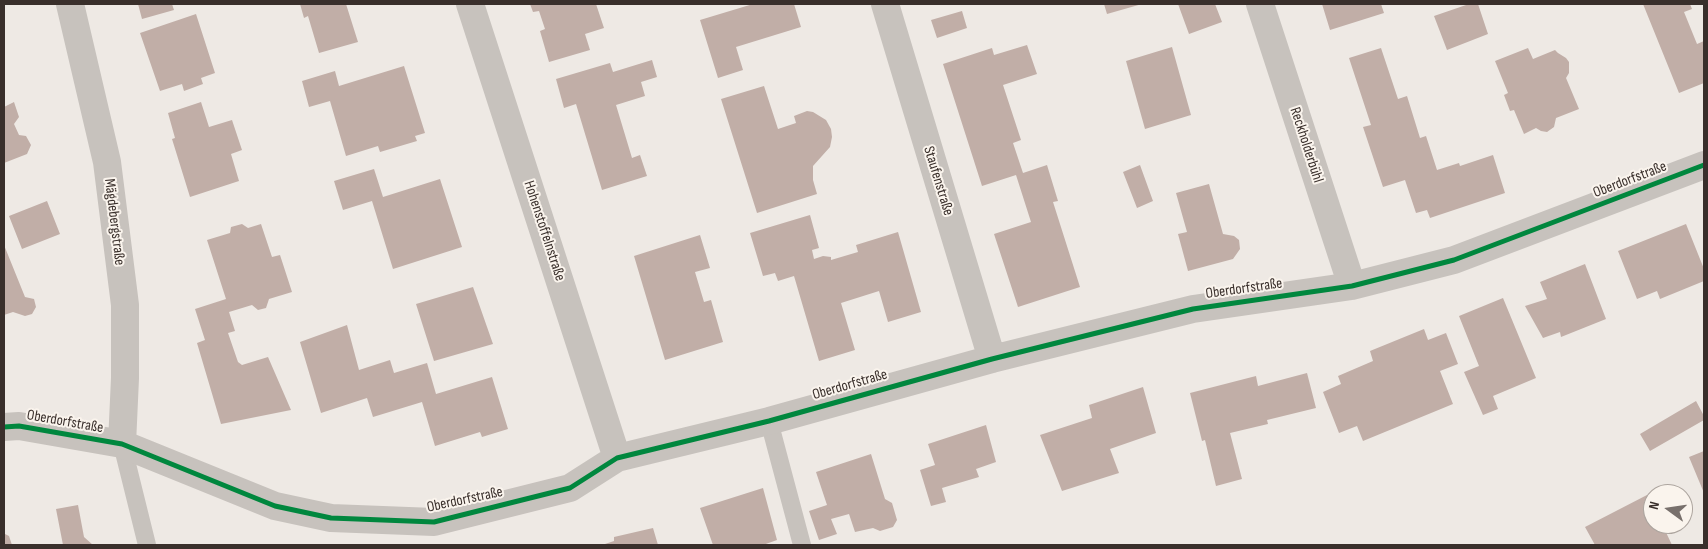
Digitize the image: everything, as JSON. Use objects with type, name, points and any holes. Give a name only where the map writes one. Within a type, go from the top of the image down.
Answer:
[{"type":"street","name":"Mägdebergstraße","points":[[70,4],[107,162],[125,305],[125,378],[122,444]]},
{"type":"street","name":"Hohenstoffelnstraße","points":[[470,4],[617,458]]},
{"type":"street","name":"Staufenstraße","points":[[885,4],[992,359]]},
{"type":"street","name":"Reckholderbühl","points":[[1260,4],[1352,286]]},
{"type":"street","name":"Oberdorfstraße","points":[[4,427],[19,426],[122,444],[275,506],[331,518],[434,522],[570,488],[617,458],[769,421],[992,359],[1193,309],[1352,286],[1454,260],[1704,165]]},
{"type":"lane","points":[[769,421],[802,545]]},
{"type":"lane","points":[[122,444],[147,545]]},
{"type":"building","points":[[138,4],[172,4],[174,10],[142,19]]},
{"type":"building","points":[[300,4],[346,4],[358,42],[319,53],[308,16],[304,18]]},
{"type":"building","points":[[530,4],[596,4],[604,28],[585,34],[590,50],[549,62],[540,31],[545,29],[539,11],[533,12]]},
{"type":"building","points":[[753,4],[794,4],[801,27],[736,47],[743,70],[718,78],[700,20]]},
{"type":"building","points":[[1104,4],[1142,4],[1107,14]]},
{"type":"building","points":[[1178,4],[1215,4],[1222,22],[1189,34]]},
{"type":"building","points":[[1322,4],[1381,4],[1384,13],[1330,30]]},
{"type":"building","points":[[1469,4],[1478,4],[1488,34],[1447,50],[1434,16]]},
{"type":"building","points":[[1643,4],[1690,4],[1692,9],[1684,12],[1697,44],[1704,41],[1704,83],[1679,93]]},
{"type":"building","points":[[962,11],[967,28],[937,38],[931,20]]},
{"type":"building","points":[[196,14],[215,73],[201,78],[203,84],[184,91],[182,84],[160,91],[140,33]]},
{"type":"building","points":[[1027,45],[1037,74],[1003,85],[1021,140],[1013,143],[1023,173],[1047,165],[1058,201],[1053,202],[1080,287],[1018,307],[994,234],[1031,222],[1016,175],[982,186],[943,64],[992,48],[994,55]]},
{"type":"building","points":[[1172,47],[1191,115],[1145,129],[1126,61]]},
{"type":"building","points":[[1381,48],[1398,99],[1407,96],[1420,138],[1426,136],[1437,170],[1459,163],[1460,166],[1493,155],[1505,193],[1430,218],[1427,210],[1416,213],[1405,180],[1383,187],[1363,127],[1371,125],[1349,58]]},
{"type":"building","points":[[1528,48],[1533,59],[1555,50],[1569,62],[1569,73],[1566,78],[1579,109],[1556,118],[1554,127],[1547,132],[1536,128],[1524,134],[1514,110],[1510,111],[1504,95],[1508,93],[1495,61]]},
{"type":"building","points":[[652,60],[657,77],[641,82],[645,96],[616,105],[632,158],[640,155],[647,176],[602,190],[576,104],[564,108],[556,79],[610,63],[613,72]]},
{"type":"building","points":[[404,66],[425,133],[415,136],[417,141],[380,152],[378,146],[346,156],[330,101],[309,107],[302,81],[335,71],[339,86]]},
{"type":"building","points":[[764,86],[778,129],[796,123],[794,116],[807,111],[813,112],[826,120],[831,129],[832,137],[830,147],[813,166],[813,180],[817,194],[757,213],[721,99]]},
{"type":"building","points":[[14,102],[19,117],[14,124],[19,135],[26,136],[31,145],[27,154],[4,163],[4,107]]},
{"type":"building","points":[[201,102],[209,127],[232,120],[242,150],[231,154],[239,181],[190,197],[172,139],[175,138],[168,113]]},
{"type":"building","points":[[1140,165],[1153,201],[1137,208],[1123,172]]},
{"type":"building","points":[[374,169],[383,197],[440,179],[462,247],[393,269],[372,201],[343,210],[334,181]]},
{"type":"building","points":[[1209,184],[1223,234],[1234,236],[1239,240],[1240,249],[1233,259],[1188,271],[1178,234],[1187,232],[1176,193]]},
{"type":"building","points":[[47,201],[60,234],[22,249],[9,216]]},
{"type":"building","points":[[810,215],[819,248],[812,250],[814,259],[823,256],[831,257],[831,260],[858,252],[856,245],[898,232],[921,312],[888,322],[879,291],[841,303],[855,350],[819,361],[794,276],[778,281],[775,273],[763,276],[750,233]]},
{"type":"building","points":[[242,224],[248,228],[261,224],[272,257],[280,255],[292,292],[269,299],[266,308],[258,310],[252,305],[229,312],[235,331],[228,333],[238,362],[242,365],[268,357],[291,410],[221,424],[197,343],[205,340],[195,309],[226,299],[207,240],[230,233],[231,227]]},
{"type":"building","points":[[1686,224],[1704,269],[1704,281],[1660,299],[1657,291],[1637,299],[1618,251]]},
{"type":"building","points":[[700,235],[710,268],[695,272],[704,302],[711,300],[723,342],[665,360],[634,256]]},
{"type":"building","points":[[4,245],[25,297],[34,299],[36,307],[32,314],[25,316],[13,312],[4,315]]},
{"type":"building","points":[[1585,264],[1606,319],[1561,337],[1560,332],[1543,338],[1525,306],[1547,299],[1540,282]]},
{"type":"building","points":[[473,287],[493,344],[434,361],[416,304]]},
{"type":"building","points":[[1503,298],[1536,378],[1493,396],[1498,409],[1483,415],[1464,372],[1479,366],[1459,316]]},
{"type":"building","points":[[347,325],[359,370],[390,360],[394,373],[427,363],[436,394],[492,377],[508,429],[482,437],[480,432],[435,446],[422,402],[373,417],[367,398],[321,413],[300,342]]},
{"type":"building","points":[[1424,329],[1428,340],[1446,333],[1458,364],[1440,371],[1453,404],[1363,441],[1357,426],[1339,433],[1323,392],[1341,384],[1338,376],[1373,361],[1370,351]]},
{"type":"building","points":[[1307,373],[1316,408],[1267,420],[1268,424],[1230,433],[1242,479],[1216,486],[1205,440],[1202,441],[1190,393],[1256,376],[1258,386]]},
{"type":"building","points":[[1143,387],[1156,433],[1110,449],[1119,473],[1062,491],[1040,435],[1092,418],[1089,405]]},
{"type":"building","points":[[1696,401],[1704,416],[1704,420],[1650,451],[1640,434]]},
{"type":"building","points":[[986,425],[996,462],[976,469],[979,477],[942,488],[946,502],[931,506],[920,470],[935,465],[928,444]]},
{"type":"building","points":[[1704,451],[1704,493],[1689,457]]},
{"type":"building","points":[[871,454],[885,499],[892,503],[897,520],[893,527],[880,531],[873,528],[855,532],[849,514],[831,519],[837,534],[819,540],[809,511],[827,505],[816,472]]},
{"type":"building","points":[[763,488],[777,540],[763,545],[713,545],[700,508]]},
{"type":"building","points":[[1643,497],[1643,534],[1667,534],[1672,545],[1595,545],[1585,527]]},
{"type":"building","points":[[78,505],[84,537],[93,545],[63,545],[56,509]]},
{"type":"building","points":[[653,528],[658,545],[602,545],[614,541],[614,537]]},
{"type":"building","points":[[4,530],[5,534],[9,536],[12,545],[4,545]]},
{"type":"cycle path","points":[[4,427],[19,426],[122,444],[275,506],[331,518],[434,522],[570,488],[617,458],[769,421],[992,359],[1193,309],[1352,286],[1454,260],[1704,165]]}]
